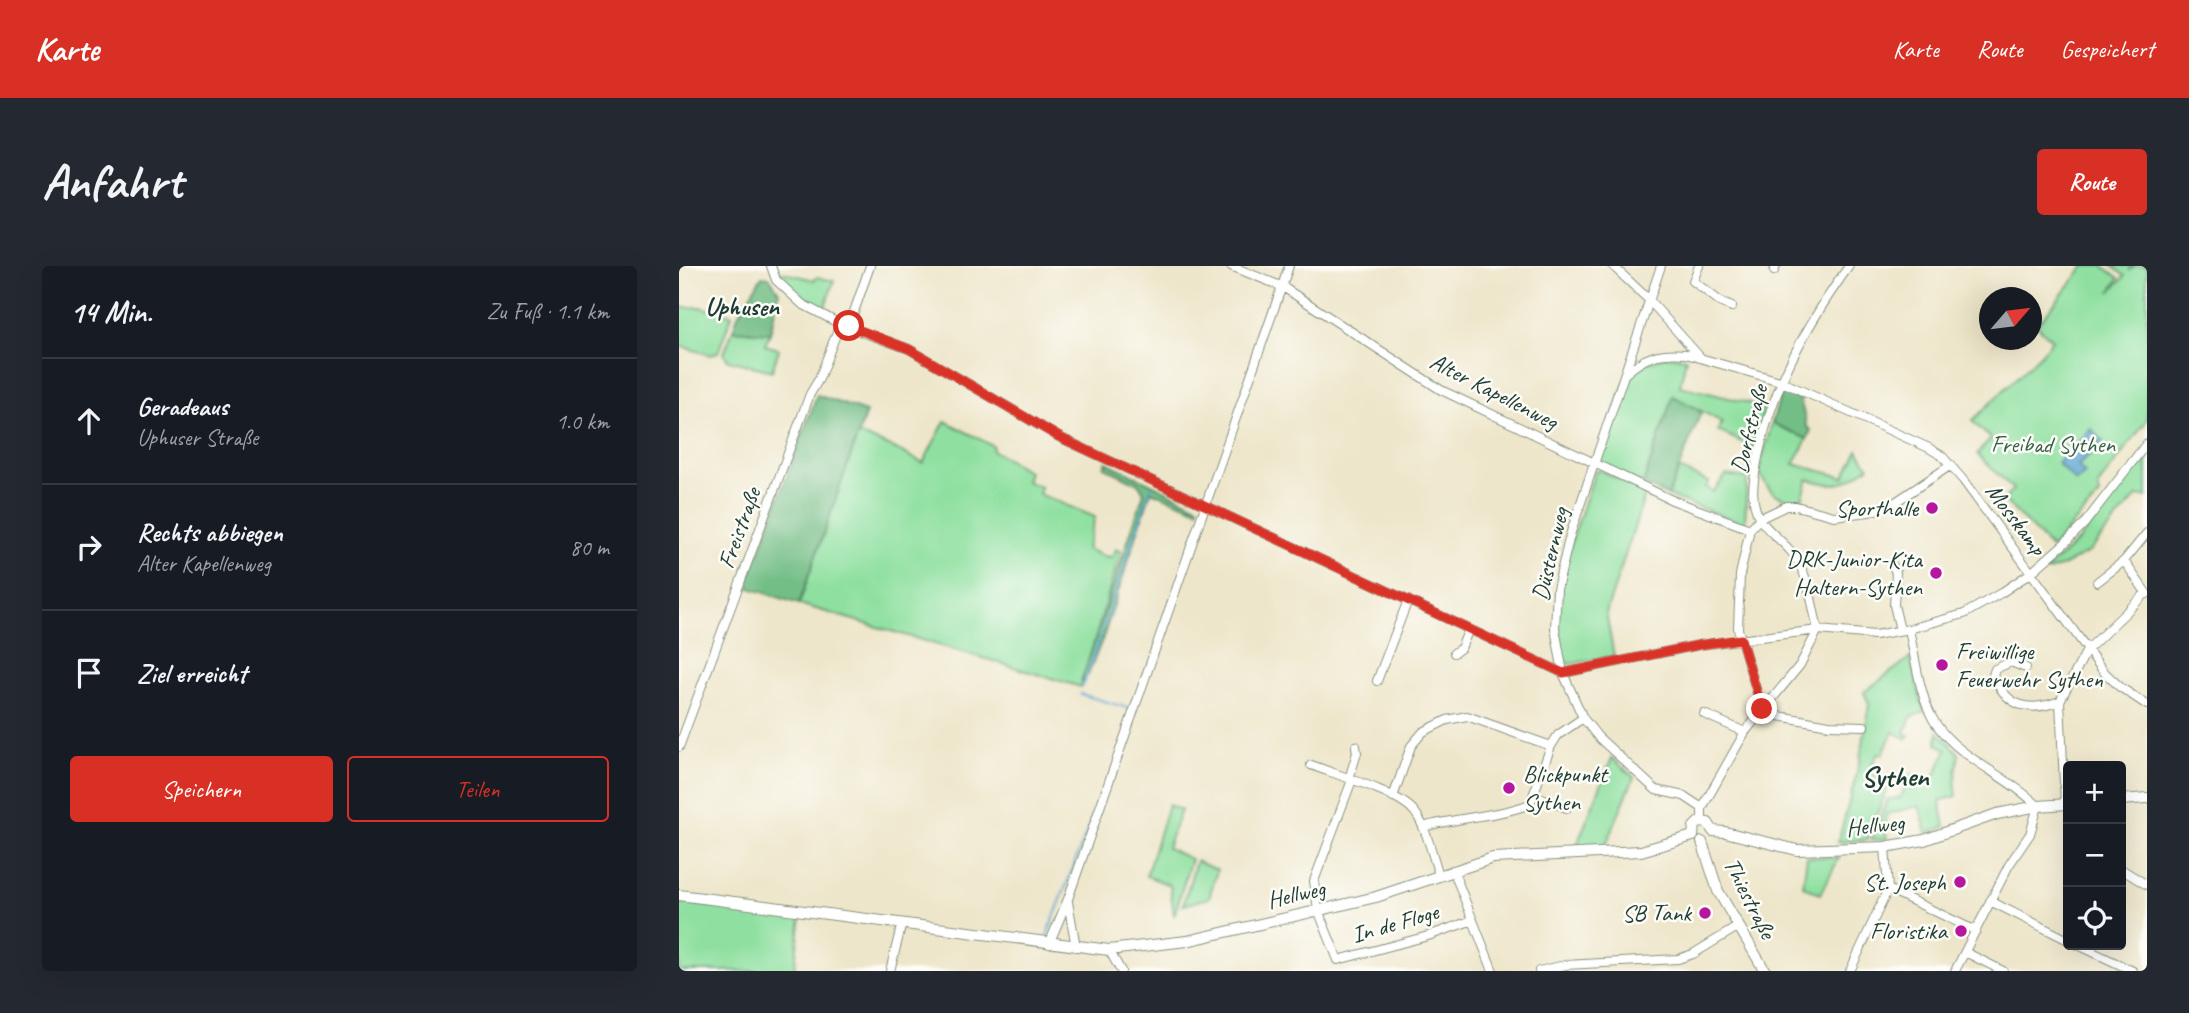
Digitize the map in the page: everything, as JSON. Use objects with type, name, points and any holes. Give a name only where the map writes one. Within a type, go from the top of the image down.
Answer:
[{"type":"street","points":[[771,266],[776,280],[803,304],[844,325],[909,349],[1059,437],[1563,673],[1699,645],[1818,630],[1875,635],[1964,614],[2032,572],[2084,524],[2147,443]]},
{"type":"street","name":"Freistraße","points":[[679,747],[810,394],[870,266]]},
{"type":"street","name":"Alter Kapellenweg","points":[[1231,266],[1283,287],[1441,390],[1672,500],[1750,529]]},
{"type":"street","points":[[1049,944],[1068,899],[1289,266]]},
{"type":"street","points":[[1613,266],[1649,300],[1701,358]]},
{"type":"street","name":"Düsternweg","points":[[1661,266],[1570,535],[1557,589],[1555,628],[1563,673],[1583,718],[1618,757],[1656,790],[1684,796],[1702,808]]},
{"type":"street","points":[[1699,266],[1693,281],[1722,303],[1732,307]]},
{"type":"street","name":"Dorfstraße","points":[[1759,519],[1753,496],[1754,482],[1763,430],[1780,381],[1825,299],[1849,266]]},
{"type":"street","name":"Mosskamp","points":[[1625,374],[1644,358],[1656,355],[1672,353],[1701,358],[1780,381],[1929,448],[1951,465],[2087,650],[2120,687],[2147,705]]},
{"type":"street","points":[[1864,726],[1829,725],[1767,714],[1762,709],[1738,629],[1740,575],[1750,529],[1759,519],[1786,506],[1834,516],[1869,512],[1891,505],[1951,465]]},
{"type":"street","points":[[1702,822],[1702,808],[1745,732],[1800,665],[1818,630],[1799,563],[1792,552],[1759,519]]},
{"type":"street","points":[[2097,582],[2123,561],[2147,533]]},
{"type":"street","points":[[2064,761],[2060,702],[2087,650],[2147,593],[2123,561]]},
{"type":"street","points":[[1893,566],[1896,573],[1894,606],[1905,630],[1934,722],[1960,749],[2024,792],[2038,806],[2030,834],[2009,865],[1955,971]]},
{"type":"street","points":[[1377,681],[1408,600]]},
{"type":"street","points":[[1454,653],[1461,648],[1469,629]]},
{"type":"street","points":[[2026,668],[2011,662],[1995,669],[1993,675],[2003,695],[2024,706],[2036,707],[2060,702]]},
{"type":"street","points":[[1705,714],[1745,732]]},
{"type":"street","points":[[1392,797],[1411,746],[1423,732],[1447,720],[1467,716],[1551,746]]},
{"type":"street","points":[[1423,827],[1454,819],[1512,811],[1530,804],[1557,735],[1583,718]]},
{"type":"street","points":[[1318,910],[1314,881],[1351,780],[1356,746]]},
{"type":"street","points":[[1311,765],[1392,797],[1413,809],[1423,827],[1439,875]]},
{"type":"street","points":[[1534,795],[1567,808]]},
{"type":"street","points":[[2126,800],[2147,799]]},
{"type":"street","name":"Hellweg","points":[[1713,831],[1797,850],[1885,847],[1924,840],[1997,814],[2063,804]]},
{"type":"street","points":[[1702,822],[1710,824],[1713,831],[1710,839],[1698,839],[1694,827],[1702,822]]},
{"type":"street","name":"Hellweg","points":[[679,895],[1109,950],[1187,941],[1376,897],[1493,858],[1641,851],[1698,839]]},
{"type":"street","name":"Thiestraße","points":[[1698,839],[1717,887],[1765,971]]},
{"type":"street","points":[[1850,971],[1888,889],[1885,847]]},
{"type":"street","points":[[1453,870],[1493,971]]},
{"type":"street","points":[[2126,872],[2147,886]]},
{"type":"street","points":[[1888,889],[1976,931]]},
{"type":"street","points":[[1068,899],[1076,947]]},
{"type":"street","points":[[1990,901],[2063,938]]},
{"type":"street","name":"In de Floge","points":[[1318,910],[1338,960],[1428,936],[1473,920]]},
{"type":"street","points":[[890,971],[902,923]]},
{"type":"street","points":[[1539,971],[1565,965],[1678,960],[1739,926]]},
{"type":"street","points":[[1109,950],[1121,971]]},
{"type":"street","points":[[2089,950],[2133,971]]},
{"type":"street","points":[[1965,952],[2003,971]]},
{"type":"green space","name":"Freibad Sythen","points":[[2085,266],[2103,266],[2119,278],[2110,292],[2125,276],[2112,266],[2132,266],[2129,271],[2135,266],[2147,266],[2147,420],[2098,486],[2100,495],[2051,548],[2004,500],[2013,489],[1977,454],[1991,439],[1972,421],[2052,340],[2042,330],[2042,319]]},
{"type":"green space","points":[[778,271],[814,280],[817,277],[834,281],[824,310],[786,286]]},
{"type":"green space","points":[[762,276],[769,277],[779,292],[770,333],[733,330],[738,315]]},
{"type":"green space","points":[[700,307],[732,315],[718,352],[711,355],[679,346],[679,308]]},
{"type":"green space","points":[[733,330],[770,333],[765,345],[779,349],[772,371],[728,360],[724,353]]},
{"type":"green space","points":[[1667,356],[1686,358],[1680,386],[1765,407],[1753,447],[1718,431],[1722,422],[1673,396],[1643,484],[1601,465],[1599,459],[1625,382],[1643,365]]},
{"type":"green space","points":[[1782,391],[1800,399],[1807,427],[1811,430],[1807,439],[1772,423]]},
{"type":"green space","points":[[817,395],[866,412],[799,604],[750,588],[748,582]]},
{"type":"green space","points":[[1673,396],[1701,412],[1668,496],[1643,484]]},
{"type":"green space","points":[[945,421],[993,446],[992,450],[1029,472],[1026,481],[1041,487],[1039,494],[1095,517],[1087,549],[1112,557],[1116,549],[1121,550],[1081,687],[799,604],[858,434],[923,463]]},
{"type":"green space","points":[[1772,423],[1807,439],[1794,464],[1844,477],[1858,450],[1869,467],[1840,483],[1827,484],[1808,479],[1801,503],[1775,494],[1759,471]]},
{"type":"green space","points":[[2147,455],[2147,497],[2137,496],[2089,552],[2063,566],[2042,573],[2079,540]]},
{"type":"green space","points":[[1106,462],[1199,507],[1198,510],[1151,491],[1104,635],[1088,675],[1081,682],[1144,493],[1139,484],[1104,467]]},
{"type":"green space","points":[[1679,469],[1709,482],[1706,487],[1713,492],[1726,475],[1747,478],[1745,524],[1668,496]]},
{"type":"green space","points":[[1599,470],[1646,492],[1606,613],[1614,656],[1569,664],[1562,660],[1557,618],[1565,561],[1595,472]]},
{"type":"green space","points":[[1910,658],[1924,712],[1911,717],[1905,733],[1909,735],[1907,739],[1893,732],[1882,755],[1878,753],[1869,771],[1889,784],[1867,840],[1838,842],[1857,773],[1867,722],[1869,704],[1864,692]]},
{"type":"green space","points":[[1938,732],[1959,753],[1955,782],[1957,796],[1940,801],[1945,827],[1927,833],[1919,806],[1887,814],[1887,839],[1871,840],[1888,799],[1900,798],[1912,774],[1931,783],[1947,750],[1937,744]]},
{"type":"green space","points":[[1612,758],[1634,777],[1605,847],[1576,847]]},
{"type":"green space","points":[[1168,805],[1181,810],[1167,848],[1191,859],[1174,916],[1170,885],[1146,876]]},
{"type":"green space","points":[[1807,857],[1839,858],[1820,894],[1803,886]]},
{"type":"green space","points":[[1196,861],[1217,870],[1209,898],[1183,905]]},
{"type":"green space","points":[[679,902],[801,917],[794,971],[679,971]]},
{"type":"water","points":[[2091,429],[2103,441],[2078,466],[2085,474],[2076,482],[2057,463]]},
{"type":"waterway","points":[[1083,686],[1151,487]]},
{"type":"waterway","points":[[1080,694],[1128,708],[1130,712]]},
{"type":"waterway","points":[[1047,936],[1099,799]]},
{"type":"place","name":"Sporthalle","points":[[1932,508]]},
{"type":"place","name":"DRK-Junior-Kita Haltern-Sythen","points":[[1936,573]]},
{"type":"place","name":"Freiwillige Feuerwehr Sythen","points":[[1942,665]]},
{"type":"place","name":"Blickpunkt Sythen","points":[[1509,788]]},
{"type":"place","name":"St. Joseph","points":[[1960,882]]},
{"type":"place","name":"SB Tank","points":[[1705,913]]},
{"type":"place","name":"Floristika","points":[[1961,931]]},
{"type":"district","name":"Uphusen","points":[[742,306]]},
{"type":"district","name":"Sythen","points":[[1895,776]]},
{"type":"route","points":[[849,326],[909,349],[1059,437],[1563,673],[1741,639],[1762,709]]}]
